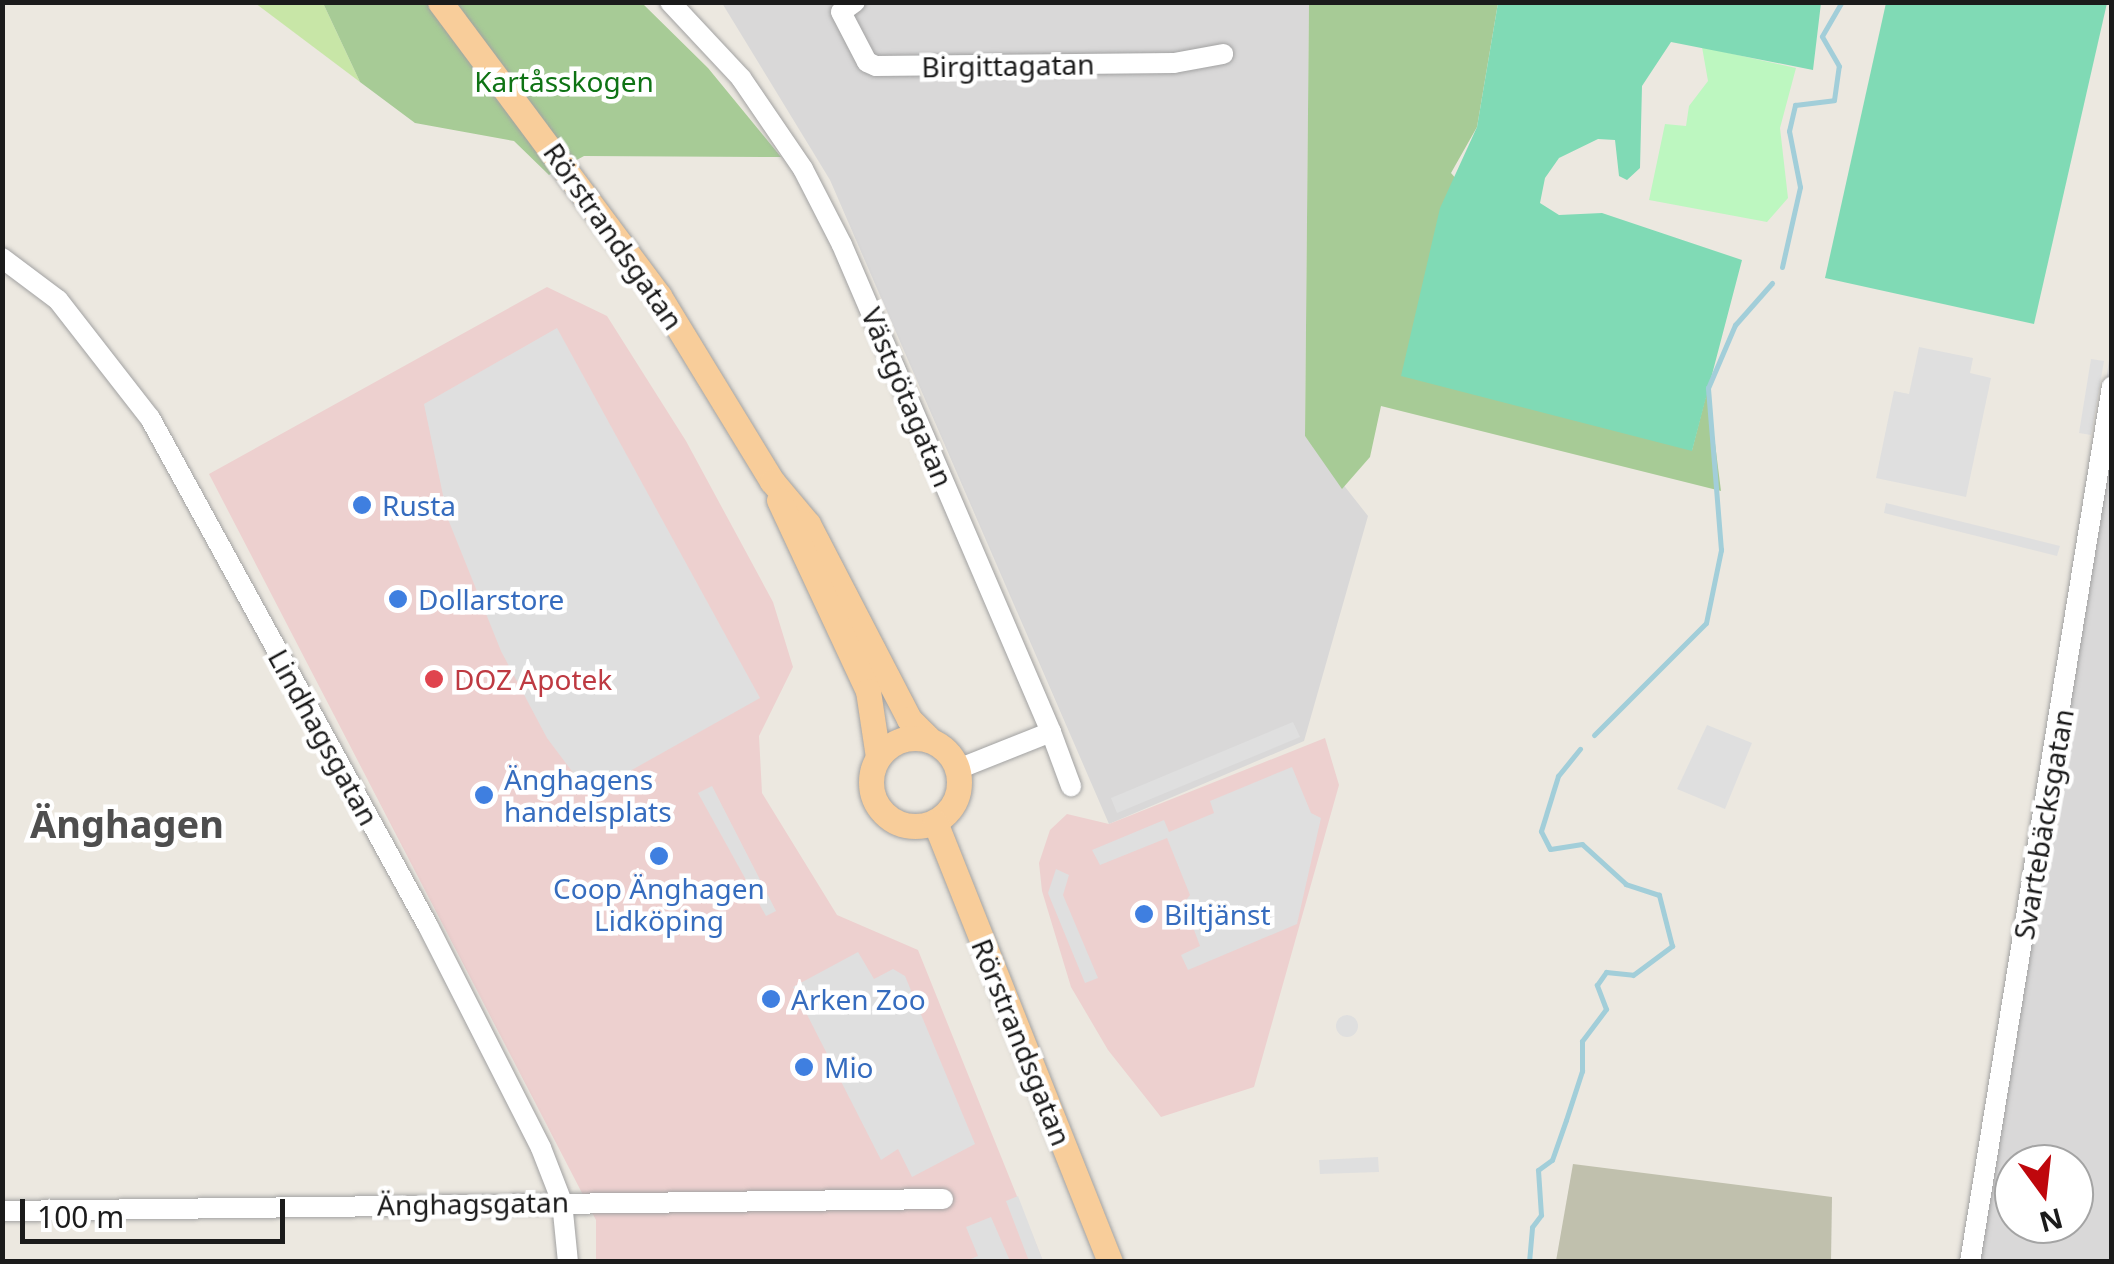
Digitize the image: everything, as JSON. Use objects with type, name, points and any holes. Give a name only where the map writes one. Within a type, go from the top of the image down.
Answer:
[{"type":"main road","name":"Rörstrandsgatan","points":[[440,2],[659,296],[772,481],[868,691],[878,757],[871,783],[878,807],[905,825],[935,822],[1110,1262]]},
{"type":"main road","name":"Rörstrandsgatan","points":[[772,481],[808,524],[910,718],[958,770]]},
{"type":"main road","points":[[878,757],[902,740],[930,740]]},
{"type":"main road","points":[[935,822],[956,800],[958,770]]},
{"type":"street","name":"Västgötagatan","points":[[670,2],[741,78],[803,169],[842,245],[1071,786]]},
{"type":"street","name":"Birgittagatan","points":[[855,2],[841,12],[867,62],[876,66],[1174,63],[1222,54]]},
{"type":"street","name":"Lindhagsgatan","points":[[2,258],[58,300],[150,418],[428,926],[562,1202],[568,1262]]},
{"type":"street","name":"Svartebäcksgatan","points":[[1970,1262],[2112,386]]},
{"type":"street","points":[[958,770],[1051,732]]},
{"type":"street","name":"Änghagsgatan","points":[[2,1211],[943,1199]]},
{"type":"shaded area","points":[[722,3],[1309,3],[1305,436],[1368,516],[1304,741],[1109,824],[830,180]]},
{"type":"shaded area","points":[[547,287],[607,316],[686,441],[773,602],[793,667],[759,736],[762,793],[837,915],[918,950],[1043,1261],[596,1261],[596,1220],[209,474]]},
{"type":"shaded area","points":[[557,328],[760,698],[589,794],[547,738],[501,651],[448,519],[424,404]]},
{"type":"shaded area","points":[[1919,347],[1973,358],[1970,373],[1991,378],[1966,497],[1876,478],[1894,391],[1909,394]]},
{"type":"shaded area","points":[[2091,359],[2104,361],[2091,435],[2079,433]]},
{"type":"shaded area","points":[[2109,360],[2111,1261],[1961,1262],[2082,558]]},
{"type":"shaded area","points":[[1886,503],[2060,546],[2057,556],[1884,513]]},
{"type":"shaded area","points":[[1293,722],[1300,737],[1117,813],[1111,798]]},
{"type":"shaded area","points":[[1707,725],[1752,743],[1725,809],[1677,789]]},
{"type":"shaded area","points":[[1325,738],[1339,785],[1254,1087],[1161,1117],[1108,1050],[1071,987],[1042,891],[1039,863],[1050,830],[1067,814],[1109,824]]},
{"type":"shaded area","points":[[1292,767],[1311,813],[1321,818],[1297,924],[1188,970],[1181,955],[1200,946],[1184,903],[1190,895],[1167,838],[1100,865],[1092,850],[1164,820],[1169,832],[1214,813],[1210,801]]},
{"type":"shaded area","points":[[712,786],[776,911],[766,916],[698,793]]},
{"type":"shaded area","points":[[1056,869],[1069,875],[1063,895],[1098,978],[1085,983],[1048,893]]},
{"type":"shaded area","points":[[858,952],[874,979],[893,969],[905,976],[975,1144],[912,1177],[898,1149],[881,1160],[793,987]]},
{"type":"shaded area","points":[[1343,1015],[1351,1015],[1358,1026],[1351,1037],[1343,1037],[1336,1030],[1336,1022]]},
{"type":"shaded area","points":[[1378,1157],[1379,1172],[1320,1174],[1319,1160]]},
{"type":"shaded area","points":[[1573,1164],[1832,1197],[1831,1261],[1556,1261]]},
{"type":"shaded area","points":[[1018,1196],[1043,1261],[1029,1261],[1006,1201]]},
{"type":"shaded area","points":[[991,1217],[1010,1261],[966,1261],[978,1256],[966,1227]]},
{"type":"green space","points":[[255,3],[323,3],[360,82]]},
{"type":"green space","name":"Kartåsskogen","points":[[323,3],[642,3],[708,68],[781,157],[584,156],[549,175],[514,141],[415,123],[360,82]]},
{"type":"green space","points":[[1309,3],[1498,3],[1477,127],[1451,173],[1692,450],[1708,388],[1721,491],[1381,406],[1370,457],[1342,489],[1305,436]]},
{"type":"green space","points":[[1498,3],[1821,3],[1813,70],[1671,42],[1642,86],[1640,168],[1627,180],[1619,176],[1615,140],[1598,139],[1559,158],[1545,178],[1540,203],[1559,215],[1602,213],[1742,260],[1692,451],[1401,376],[1440,208],[1477,127]]},
{"type":"green space","points":[[1886,3],[2107,3],[2034,324],[1825,278]]},
{"type":"green space","points":[[1702,47],[1796,68],[1780,128],[1788,198],[1767,222],[1649,200],[1665,124],[1686,126],[1689,106],[1708,81]]},
{"type":"waterway","points":[[1782,267],[1800,187],[1789,131],[1795,105],[1834,100],[1839,66],[1822,36],[1842,2]]},
{"type":"waterway","points":[[1594,735],[1706,623],[1721,550],[1708,388],[1735,325],[1772,283]]},
{"type":"waterway","points":[[1529,1262],[1532,1227],[1541,1215],[1538,1170],[1552,1160],[1566,1120],[1582,1071],[1582,1041],[1606,1009],[1597,985],[1606,972],[1633,975],[1672,946],[1659,895],[1626,884],[1582,844],[1550,849],[1541,831],[1558,776],[1580,749]]},
{"type":"place","name":"Rusta","points":[[362,505]]},
{"type":"place","name":"Dollarstore","points":[[398,599]]},
{"type":"place","name":"DOZ Apotek","points":[[434,679]]},
{"type":"place","name":"Änghagens handelsplats","points":[[484,795]]},
{"type":"place","name":"Coop Änghagen Lidköping","points":[[659,856]]},
{"type":"place","name":"Biltjänst","points":[[1144,914]]},
{"type":"place","name":"Arken Zoo","points":[[771,999]]},
{"type":"place","name":"Mio","points":[[804,1067]]},
{"type":"district","name":"Änghagen","points":[[127,824]]}]
